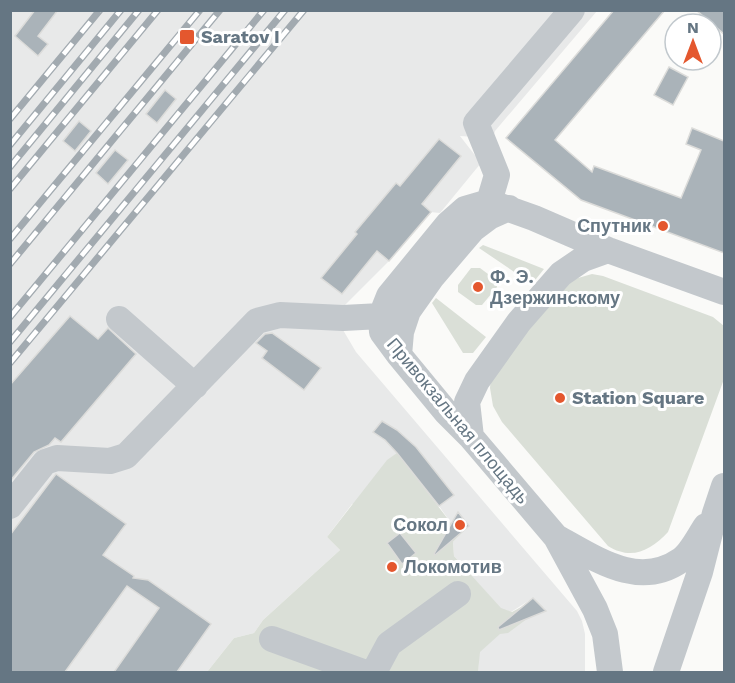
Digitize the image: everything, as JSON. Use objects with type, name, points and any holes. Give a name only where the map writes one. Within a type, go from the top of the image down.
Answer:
[{"type":"street","points":[[399,355],[401,332],[408,311],[432,277],[473,229],[489,218],[499,205],[497,175],[476,123],[572,10]]},
{"type":"street","points":[[499,205],[608,250],[724,291]]},
{"type":"street","name":"Привокзальная площадь","points":[[499,205],[465,209],[448,224],[388,296],[381,316],[382,332],[447,412],[556,537],[595,609],[606,642],[610,672]]},
{"type":"street","points":[[471,437],[467,402],[477,381],[519,322],[561,274],[583,259],[608,250]]},
{"type":"street","points":[[696,282],[724,300]]},
{"type":"street","points":[[10,506],[45,462],[57,458],[110,461],[126,456],[257,321],[280,315],[343,318],[381,316]]},
{"type":"street","points":[[118,320],[195,386]]},
{"type":"street","points":[[666,672],[700,572],[724,486]]},
{"type":"street","name":"Привокзальная площадь","points":[[556,537],[602,562],[632,573],[659,571],[683,559],[715,513]]},
{"type":"street","points":[[375,672],[389,644],[458,594]]},
{"type":"street","points":[[272,639],[363,672]]},
{"type":"shaded area","points":[[10,11],[597,11],[495,131],[493,138],[460,136],[481,163],[440,213],[430,212],[389,261],[344,306],[333,313],[356,352],[577,611],[585,634],[585,672],[478,672],[479,652],[533,598],[511,612],[501,609],[454,556],[453,542],[469,526],[451,523],[439,506],[352,504],[327,537],[340,550],[263,620],[254,633],[234,638],[207,672],[11,672]]},
{"type":"shaded area","points":[[483,245],[544,269],[532,284],[479,248]]},
{"type":"shaded area","points":[[471,268],[480,268],[496,280],[497,287],[482,305],[476,305],[458,292],[458,285]]},
{"type":"shaded area","points":[[592,274],[713,317],[724,326],[724,379],[668,532],[655,544],[633,553],[625,553],[608,546],[502,422],[493,406],[490,388],[491,376],[527,327],[571,280]]},
{"type":"shaded area","points":[[436,298],[486,337],[473,353],[463,353],[432,303]]},
{"type":"shaded area","name":"Локомотив","points":[[397,453],[451,523],[462,517],[469,526],[453,542],[454,556],[501,608],[512,612],[533,598],[543,607],[508,633],[500,634],[480,652],[478,672],[207,672],[234,638],[254,633],[263,620],[340,550],[327,537],[387,460]]},
{"type":"building","points":[[35,10],[58,10],[38,36],[48,44],[38,56],[15,36]]},
{"type":"building","points":[[614,10],[665,10],[555,140],[592,172],[594,166],[681,198],[701,150],[686,144],[692,128],[724,141],[724,253],[581,200],[506,138]]},
{"type":"building","points":[[696,10],[724,10],[724,34],[723,12],[698,12]]},
{"type":"building","points":[[666,72],[678,72],[688,77],[673,105],[654,95]]},
{"type":"building","points":[[165,90],[176,99],[157,123],[146,114]]},
{"type":"building","points":[[79,121],[91,131],[75,151],[63,141]]},
{"type":"building","points":[[439,139],[461,156],[422,204],[431,212],[389,261],[377,251],[342,294],[321,278],[357,234],[355,232],[396,183],[400,186]]},
{"type":"building","points":[[115,150],[128,160],[108,184],[96,173]]},
{"type":"building","points":[[70,316],[98,339],[108,328],[136,354],[61,442],[55,438],[49,445],[34,452],[10,481],[10,385]]},
{"type":"building","points":[[272,333],[321,368],[304,390],[262,358],[267,351],[256,343],[265,334]]},
{"type":"building","points":[[382,421],[397,430],[416,447],[454,495],[439,506],[397,453],[385,440],[373,432]]},
{"type":"building","points":[[56,474],[126,524],[103,555],[134,576],[133,578],[148,580],[211,624],[177,672],[114,672],[159,608],[127,586],[65,672],[10,672],[10,535]]},
{"type":"building","points":[[458,512],[469,526],[435,555],[434,554]]},
{"type":"building","points":[[400,533],[416,553],[402,564],[387,543]]},
{"type":"building","points":[[533,598],[546,611],[499,630],[498,627]]},
{"type":"railway","points":[[10,119],[100,10]]},
{"type":"railway","points":[[10,145],[121,10]]},
{"type":"railway","points":[[10,167],[139,10]]},
{"type":"railway","points":[[10,189],[158,10]]},
{"type":"railway","points":[[10,239],[200,10]]},
{"type":"railway","points":[[10,264],[220,10]]},
{"type":"railway","points":[[10,317],[264,10]]},
{"type":"railway","points":[[10,342],[285,10]]},
{"type":"railway","points":[[10,363],[304,10]]},
{"type":"place","name":"Saratov I","points":[[187,37]]},
{"type":"place","name":"Спутник","points":[[663,226]]},
{"type":"place","name":"Ф. Э. Дзержинскому","points":[[478,287]]},
{"type":"place","name":"Station Square","points":[[560,398]]},
{"type":"place","name":"Сокол","points":[[460,525]]},
{"type":"place","name":"Локомотив","points":[[392,567]]}]
